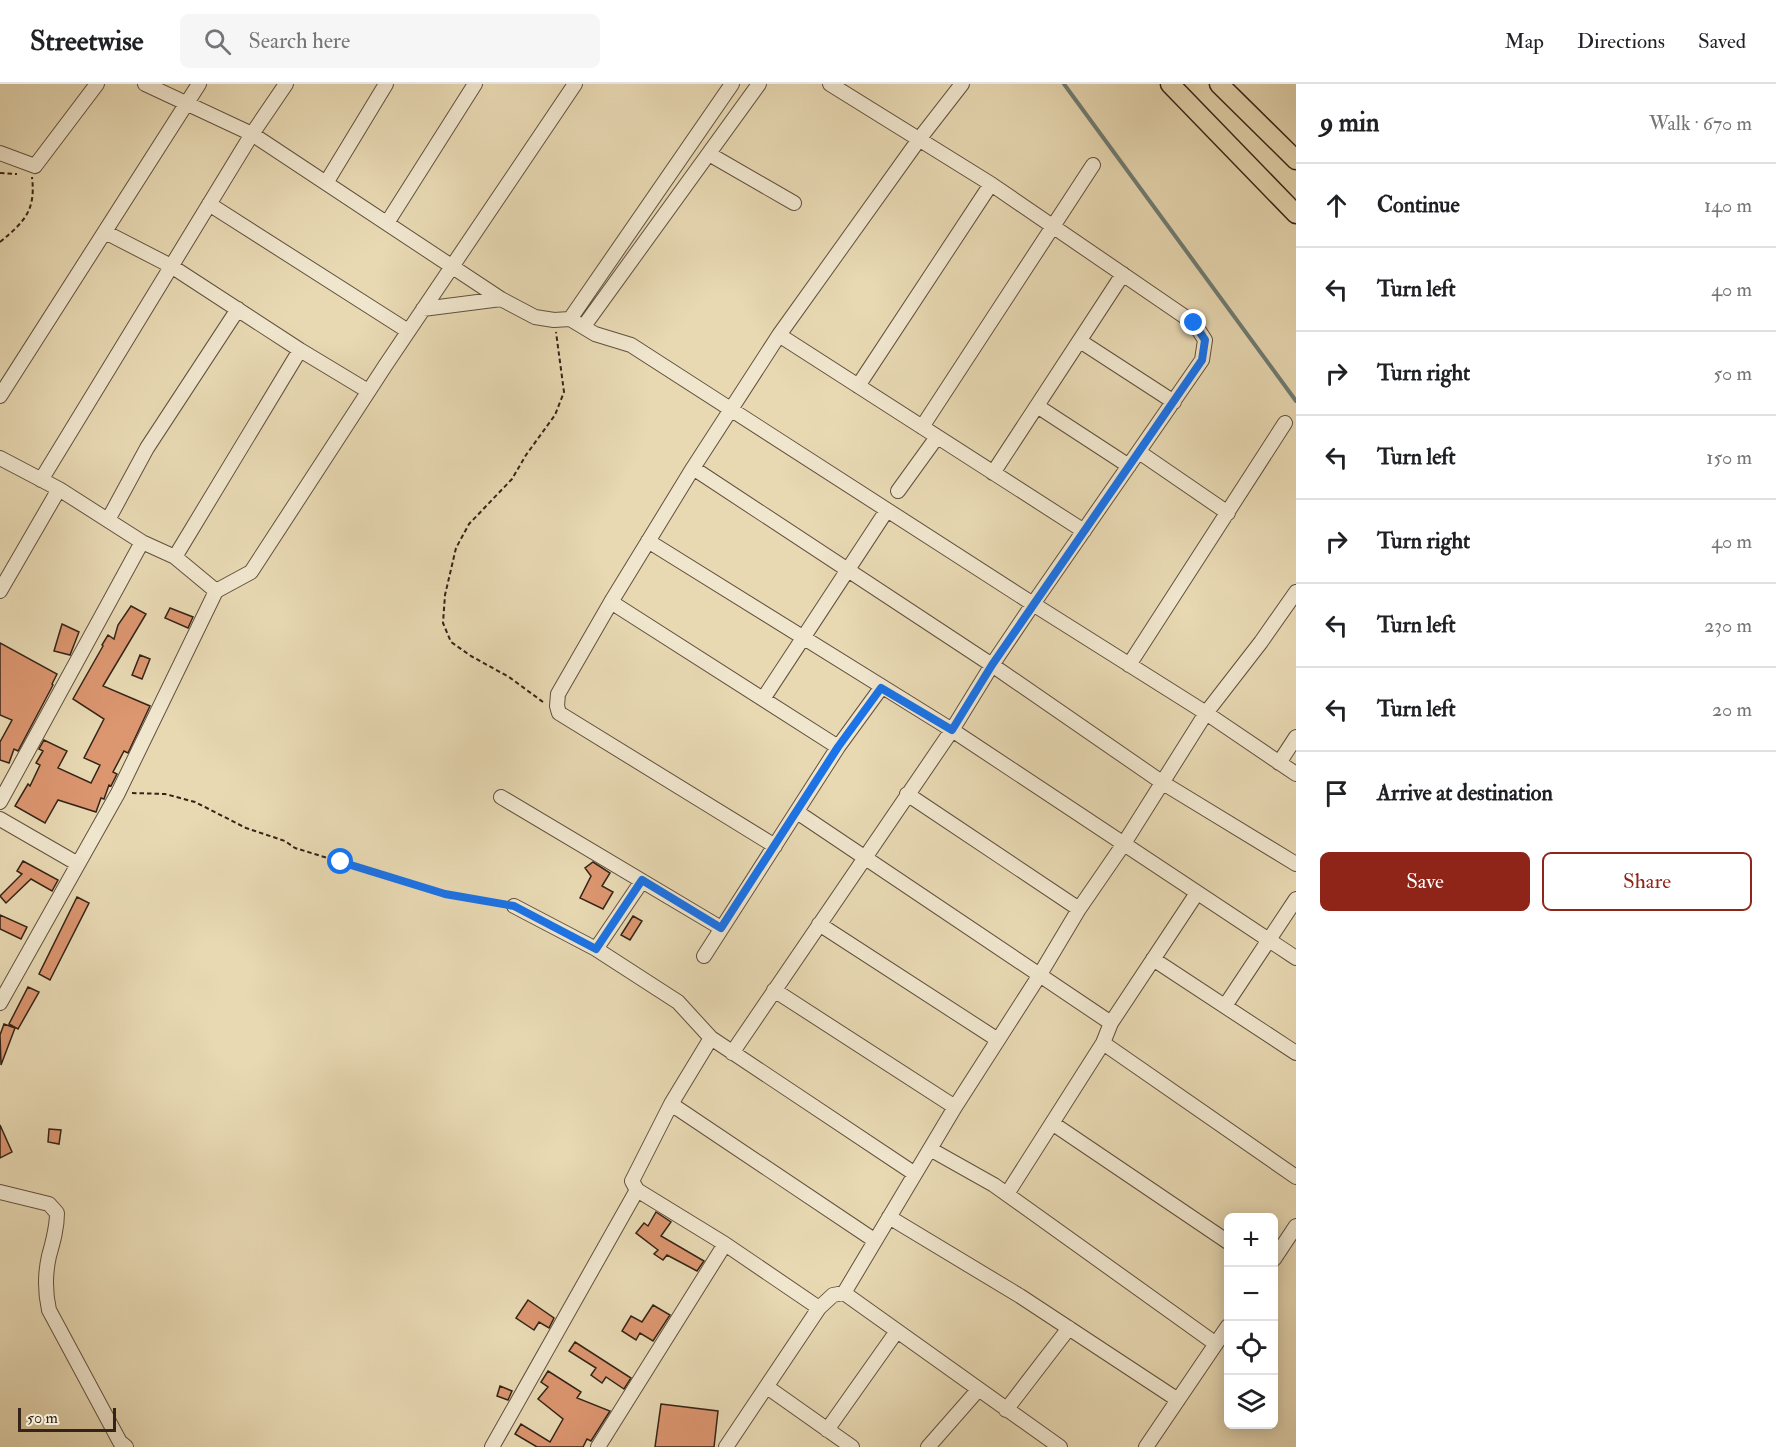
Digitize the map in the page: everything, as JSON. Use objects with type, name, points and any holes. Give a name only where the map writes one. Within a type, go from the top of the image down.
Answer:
[{"type":"main road","points":[[1170,84],[1296,214]]},
{"type":"main road","points":[[1219,84],[1296,160]]},
{"type":"street","points":[[0,153],[35,166],[97,84]]},
{"type":"street","points":[[145,84],[252,134],[501,299],[535,317],[554,320],[570,319],[595,334],[631,345],[1206,713],[1296,774]]},
{"type":"street","points":[[0,396],[199,84]]},
{"type":"street","points":[[41,480],[252,134],[286,84]]},
{"type":"street","points":[[326,183],[386,84]]},
{"type":"street","points":[[387,223],[475,84]]},
{"type":"street","points":[[0,1003],[118,793],[216,591],[251,572],[368,391],[575,84]]},
{"type":"street","points":[[570,319],[732,84]]},
{"type":"street","points":[[584,326],[759,84]]},
{"type":"street","points":[[732,1053],[952,730],[1033,604],[1202,360],[1205,340],[1194,323],[1053,226],[920,138],[830,84]]},
{"type":"street","points":[[775,846],[559,713],[558,694],[648,541],[779,335],[920,138],[962,84]]},
{"type":"street","points":[[709,154],[794,203]]},
{"type":"street","points":[[922,427],[1094,165]]},
{"type":"street","points":[[858,386],[991,184]]},
{"type":"street","points":[[209,204],[408,331]]},
{"type":"street","points":[[105,232],[171,266],[300,350],[368,391]]},
{"type":"street","points":[[993,473],[1123,274]]},
{"type":"street","points":[[423,309],[501,299]]},
{"type":"street","points":[[108,520],[147,448],[238,309]]},
{"type":"street","points":[[779,335],[1084,531]]},
{"type":"street","points":[[1080,341],[1174,402]]},
{"type":"street","points":[[176,557],[300,350]]},
{"type":"street","points":[[1037,406],[1129,466]]},
{"type":"street","points":[[1129,665],[1285,423]]},
{"type":"street","points":[[898,491],[937,436]]},
{"type":"street","points":[[1139,452],[1228,513]]},
{"type":"street","points":[[0,458],[59,489],[142,542],[176,557],[216,591]]},
{"type":"street","points":[[693,468],[992,665],[1163,783],[1296,864]]},
{"type":"street","points":[[0,591],[5,572],[59,489]]},
{"type":"street","points":[[763,699],[887,510]]},
{"type":"street","points":[[648,541],[881,688],[952,730],[1296,958]]},
{"type":"street","points":[[0,802],[142,542]]},
{"type":"street","points":[[844,1293],[955,1107],[1079,909],[1123,845],[1206,713],[1296,592]]},
{"type":"street","points":[[611,602],[838,747]]},
{"type":"street","points":[[704,956],[838,747],[881,688]]},
{"type":"street","points":[[1279,763],[1296,737]]},
{"type":"street","points":[[907,794],[1079,909]]},
{"type":"street","points":[[501,797],[721,928]]},
{"type":"street","points":[[797,812],[1111,1023]]},
{"type":"street","points":[[0,819],[78,864]]},
{"type":"street","points":[[596,949],[642,880]]},
{"type":"street","points":[[1007,1194],[1102,1043],[1111,1023],[1197,893]]},
{"type":"street","points":[[1225,1006],[1296,899]]},
{"type":"street","points":[[514,906],[596,949],[678,1002],[711,1038],[915,1174]]},
{"type":"street","points":[[819,924],[998,1040]]},
{"type":"street","points":[[1153,959],[1296,1053]]},
{"type":"street","points":[[774,990],[955,1107]]},
{"type":"street","points":[[711,1038],[670,1104],[632,1181],[637,1190],[726,1244],[819,1308]]},
{"type":"street","points":[[1102,1043],[1296,1177]]},
{"type":"street","points":[[670,1104],[874,1240]]},
{"type":"street","points":[[1052,1123],[1224,1239]]},
{"type":"street","points":[[930,1149],[994,1185],[1216,1344]]},
{"type":"street","points":[[492,1447],[637,1190]]},
{"type":"street","points":[[0,1192],[49,1204],[57,1213],[57,1226],[49,1259],[45,1292],[49,1310],[120,1442],[126,1447]]},
{"type":"street","points":[[889,1217],[1020,1296],[1179,1400]]},
{"type":"street","points":[[1278,1253],[1296,1226]]},
{"type":"street","points":[[598,1447],[726,1244]]},
{"type":"street","points":[[726,1447],[819,1308],[833,1294],[844,1293],[1060,1447]]},
{"type":"street","points":[[1006,1410],[1069,1328]]},
{"type":"street","points":[[827,1430],[897,1331]]},
{"type":"street","points":[[1146,1447],[1224,1332]]},
{"type":"street","points":[[766,1387],[852,1447]]},
{"type":"street","points":[[928,1447],[978,1390]]},
{"type":"path","points":[[0,242],[21,225],[31,208],[34,189],[32,175],[35,166]]},
{"type":"path","points":[[554,320],[564,392],[555,415],[512,479],[469,524],[456,548],[445,595],[443,623],[451,642],[509,677],[559,713]]},
{"type":"path","points":[[118,793],[165,794],[195,802],[246,828],[285,841],[295,848],[445,894],[514,906]]},
{"type":"building","points":[[131,606],[146,614],[103,686],[150,706],[128,753],[124,751],[113,772],[117,774],[111,786],[109,785],[104,799],[101,798],[96,812],[58,800],[45,823],[15,806],[28,784],[30,786],[40,765],[36,763],[43,751],[39,749],[44,740],[67,751],[58,768],[91,783],[100,765],[84,758],[104,719],[73,699],[108,635],[114,639],[118,625]]},
{"type":"building","points":[[170,608],[193,617],[188,628],[165,618]]},
{"type":"building","points":[[62,624],[79,632],[70,655],[54,651]]},
{"type":"building","points":[[0,643],[57,674],[18,751],[14,749],[9,763],[0,760],[0,742],[12,720],[0,715]]},
{"type":"building","points":[[140,655],[150,659],[142,679],[132,675]]},
{"type":"building","points":[[23,861],[58,880],[52,891],[31,879],[6,903],[0,896],[22,874],[17,871]]},
{"type":"building","points":[[593,862],[610,873],[602,886],[613,892],[603,909],[580,898],[591,876],[585,868]]},
{"type":"building","points":[[77,897],[89,903],[50,980],[39,974]]},
{"type":"building","points":[[0,915],[27,927],[21,939],[0,929]]},
{"type":"building","points":[[633,916],[642,921],[630,940],[621,935]]},
{"type":"building","points":[[28,987],[39,992],[18,1029],[9,1024]]},
{"type":"building","points":[[4,1024],[15,1028],[1,1065],[0,1035]]},
{"type":"building","points":[[0,1125],[12,1152],[0,1158]]},
{"type":"building","points":[[49,1129],[61,1130],[59,1144],[48,1142]]},
{"type":"building","points":[[656,1212],[671,1222],[661,1236],[704,1261],[697,1271],[667,1255],[663,1260],[654,1254],[658,1250],[636,1233],[644,1223],[648,1226]]},
{"type":"building","points":[[528,1300],[554,1318],[549,1328],[539,1322],[534,1330],[516,1318]]},
{"type":"building","points":[[653,1305],[670,1315],[653,1341],[640,1333],[636,1340],[622,1331],[631,1316],[642,1322]]},
{"type":"building","points":[[575,1342],[631,1378],[624,1389],[606,1377],[602,1383],[591,1375],[596,1368],[569,1351]]},
{"type":"building","points":[[548,1371],[581,1392],[577,1398],[610,1411],[591,1441],[587,1439],[583,1447],[537,1447],[515,1434],[521,1424],[550,1442],[563,1419],[538,1399],[548,1387],[541,1382]]},
{"type":"building","points":[[500,1386],[512,1391],[508,1400],[497,1396]]},
{"type":"building","points":[[661,1404],[718,1411],[714,1447],[655,1447]]},
{"type":"waterway","points":[[1064,84],[1296,401]]},
{"type":"route","points":[[341,862],[445,894],[514,906],[596,949],[642,880],[721,928],[838,747],[881,688],[952,730],[1033,604],[1202,360],[1205,340],[1194,323]]}]
